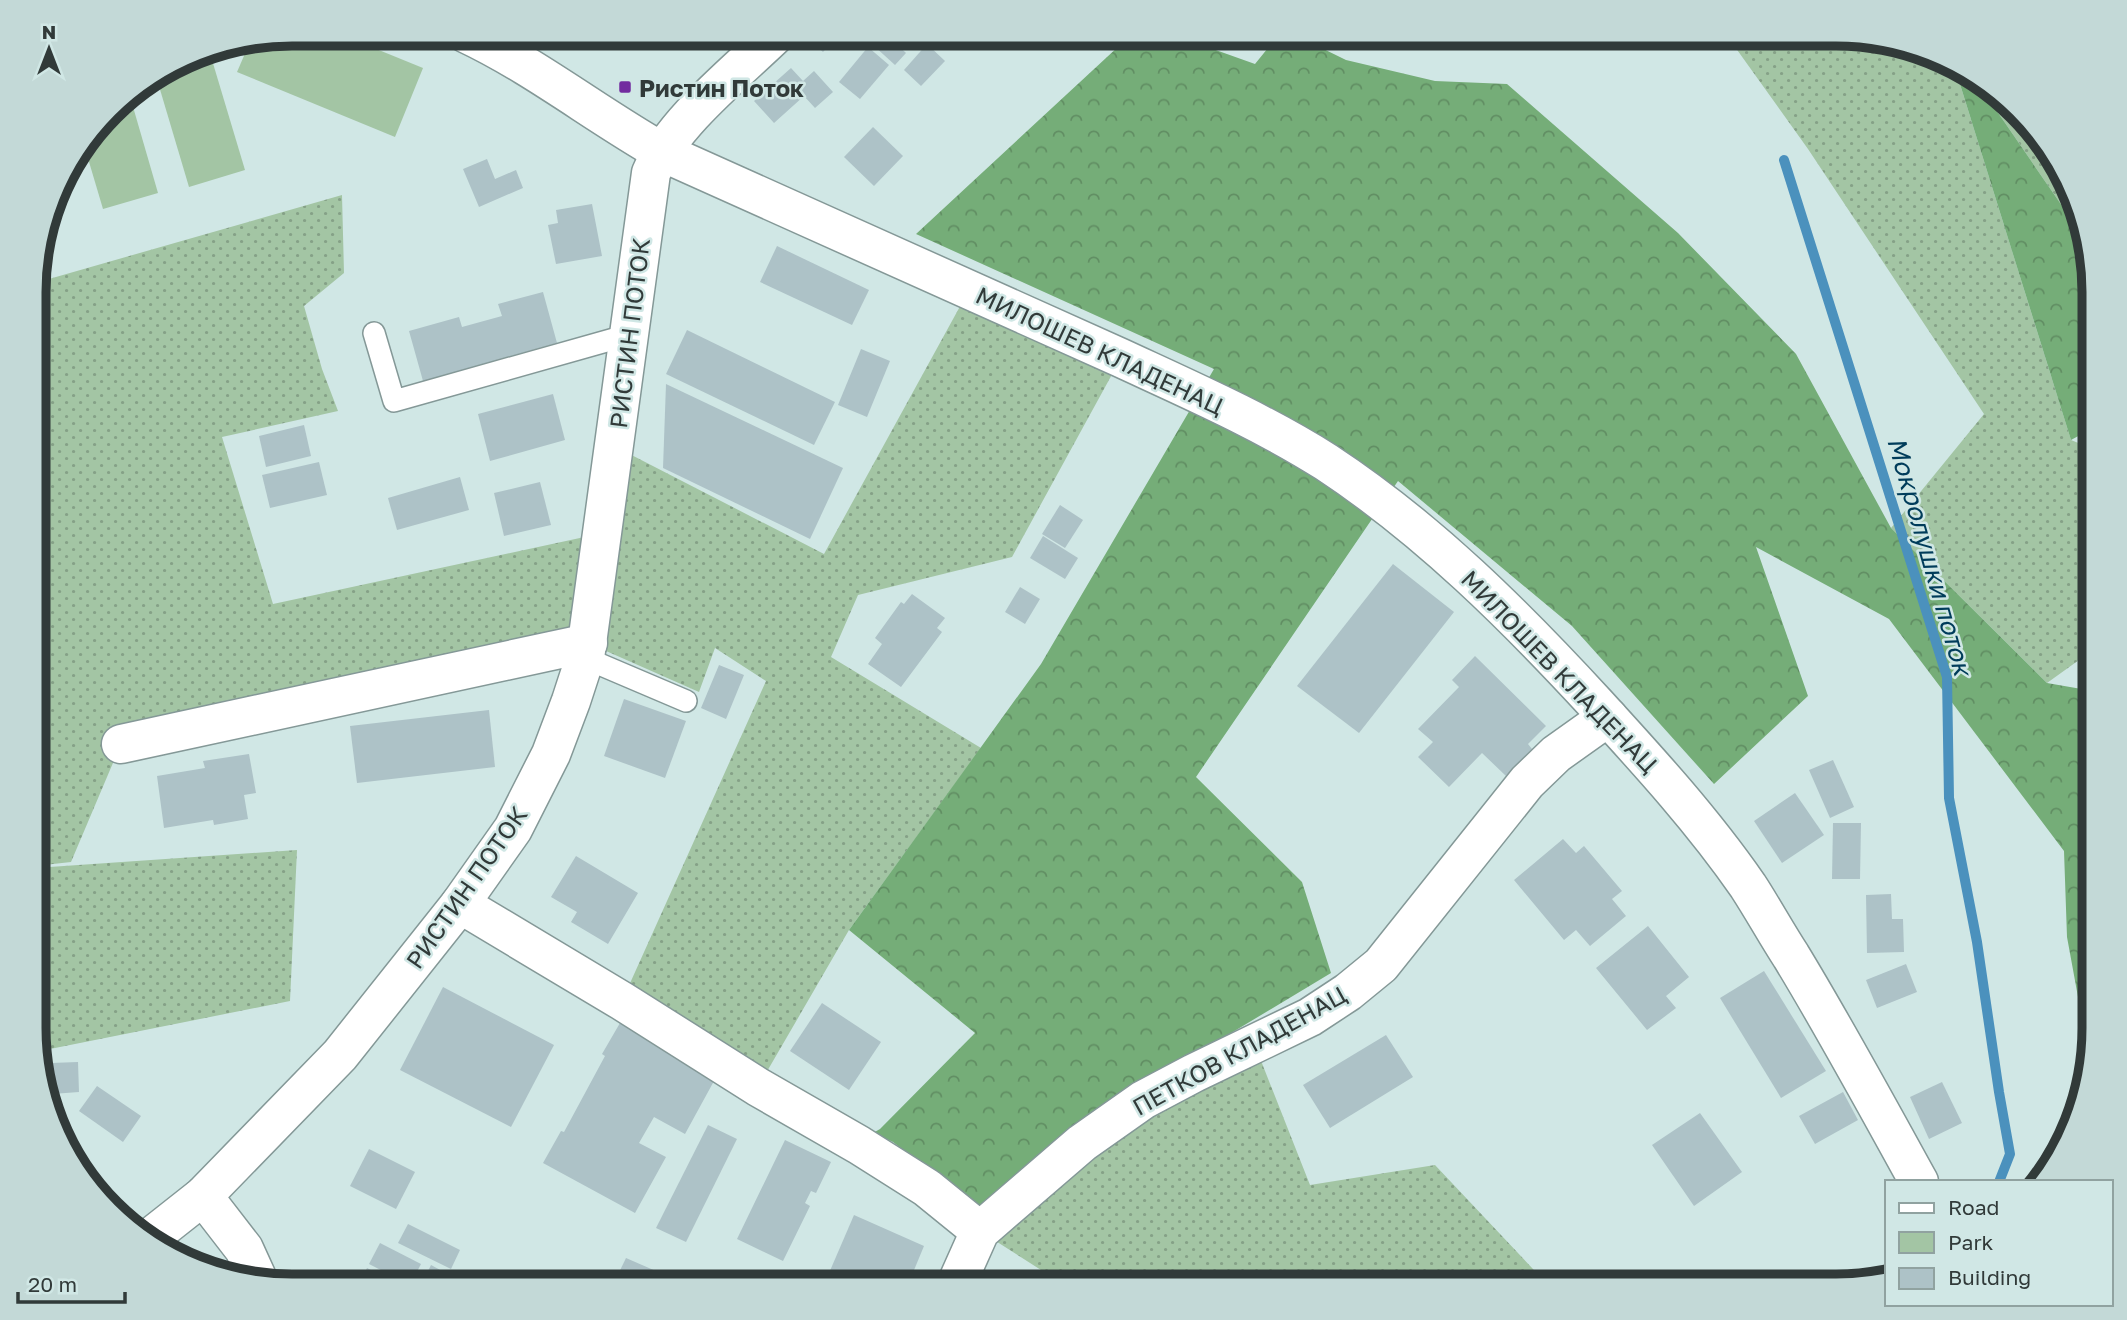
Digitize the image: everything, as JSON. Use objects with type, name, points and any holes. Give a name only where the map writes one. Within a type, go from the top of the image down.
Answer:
[{"type":"street","name":"МИЛОШЕВ КЛАДЕНАЦ","points":[[492,46],[662,152],[1196,392],[1283,437],[1326,463],[1402,518],[1489,593],[1545,649],[1688,807],[1748,887],[1840,1038],[1918,1180]]},
{"type":"street","points":[[662,152],[694,112],[763,46]]},
{"type":"street","name":"РИСТИН ПОТОК","points":[[156,1233],[203,1196],[340,1055],[460,904],[513,829],[551,754],[586,651],[647,193],[651,173],[662,152]]},
{"type":"street","points":[[121,744],[586,651]]},
{"type":"street","name":"ПЕТКОВ КЛАДЕНАЦ","points":[[961,1274],[980,1231],[1083,1143],[1143,1100],[1310,1017],[1349,992],[1381,965],[1527,782],[1556,754],[1608,717]]},
{"type":"street","points":[[460,904],[622,1000],[758,1087],[859,1145],[927,1188],[980,1231]]},
{"type":"street","points":[[203,1196],[244,1249],[254,1271]]},
{"type":"lane","points":[[374,332],[394,401],[628,335]]},
{"type":"lane","points":[[586,651],[686,701]]},
{"type":"green space","points":[[275,46],[369,46],[423,68],[395,137],[237,72],[247,50]]},
{"type":"green space","points":[[1119,46],[1204,46],[1255,64],[1270,46],[1317,46],[1346,60],[1435,81],[1507,84],[1678,233],[1796,354],[1891,528],[2047,683],[2082,689],[2082,1009],[2067,937],[2064,851],[1889,619],[1756,547],[1808,696],[1714,784],[1572,626],[1398,481],[1196,777],[1302,882],[1331,973],[1133,1092],[985,1214],[893,1142],[873,1133],[975,1033],[849,930],[1041,664],[1214,369],[916,234]]},
{"type":"green space","points":[[1734,46],[1852,46],[1884,50],[1930,64],[1958,77],[2071,440],[2081,444],[2082,658],[2047,683],[1891,528],[1984,414],[1808,149]]},
{"type":"green space","points":[[212,59],[245,170],[189,187],[159,85]]},
{"type":"green space","points":[[1958,77],[1988,98],[2069,217],[2073,228],[2081,275],[2081,434],[2071,440]]},
{"type":"green space","points":[[1988,98],[2021,129],[2049,168],[2069,217]]},
{"type":"green space","points":[[132,104],[158,193],[103,209],[87,155],[106,129]]},
{"type":"green space","points":[[342,195],[344,273],[304,306],[322,369],[338,411],[222,437],[273,604],[603,533],[614,446],[824,554],[969,290],[1121,358],[1012,557],[858,595],[831,657],[981,748],[849,930],[758,1087],[622,1001],[766,681],[715,648],[699,692],[588,643],[121,744],[71,862],[46,865],[46,280]]},
{"type":"green space","points":[[297,850],[290,1001],[47,1050],[46,867]]},
{"type":"green space","points":[[1254,1043],[1310,1185],[1435,1165],[1538,1274],[1047,1274],[980,1231]]},
{"type":"building","points":[[817,46],[828,46],[823,52]]},
{"type":"building","points":[[874,46],[899,46],[906,53],[895,65]]},
{"type":"building","points":[[925,46],[929,46],[945,61],[921,86],[904,70]]},
{"type":"building","points":[[868,47],[889,65],[860,99],[839,82]]},
{"type":"building","points":[[791,68],[803,81],[814,71],[833,92],[815,108],[804,96],[774,123],[754,101]]},
{"type":"building","points":[[873,127],[903,156],[874,186],[844,157]]},
{"type":"building","points":[[487,159],[495,179],[516,170],[523,188],[479,207],[463,169]]},
{"type":"building","points":[[592,204],[602,256],[556,264],[548,225],[558,223],[556,210]]},
{"type":"building","points":[[777,246],[869,290],[852,325],[760,282]]},
{"type":"building","points":[[543,292],[557,343],[423,381],[409,331],[459,317],[462,327],[502,316],[498,304]]},
{"type":"building","points":[[687,330],[835,402],[814,445],[666,374]]},
{"type":"building","points":[[861,349],[890,361],[867,417],[838,405]]},
{"type":"building","points":[[666,384],[843,468],[810,539],[663,468]]},
{"type":"building","points":[[553,394],[565,440],[490,461],[478,414]]},
{"type":"building","points":[[304,425],[311,456],[266,467],[259,436]]},
{"type":"building","points":[[319,462],[327,495],[270,508],[262,475]]},
{"type":"building","points":[[460,477],[469,510],[397,530],[388,498]]},
{"type":"building","points":[[540,482],[551,525],[504,536],[494,493]]},
{"type":"building","points":[[1060,505],[1083,520],[1065,548],[1042,534]]},
{"type":"building","points":[[1043,536],[1078,558],[1065,579],[1030,558]]},
{"type":"building","points":[[1393,564],[1454,612],[1359,733],[1297,686]]},
{"type":"building","points":[[1020,587],[1040,599],[1025,624],[1005,612]]},
{"type":"building","points":[[912,594],[945,618],[937,628],[942,632],[901,687],[868,664],[882,644],[875,638],[901,602],[904,604]]},
{"type":"building","points":[[1475,656],[1546,726],[1528,744],[1532,749],[1506,776],[1482,753],[1449,787],[1418,757],[1433,742],[1418,729],[1459,687],[1452,680]]},
{"type":"building","points":[[719,665],[744,675],[726,719],[701,708]]},
{"type":"building","points":[[624,699],[686,721],[665,778],[604,756]]},
{"type":"building","points":[[489,710],[495,767],[357,783],[350,726]]},
{"type":"building","points":[[249,754],[256,793],[244,795],[248,819],[214,825],[213,820],[164,828],[157,776],[205,768],[203,761]]},
{"type":"building","points":[[1833,760],[1854,807],[1830,818],[1809,770]]},
{"type":"building","points":[[1795,793],[1824,835],[1782,863],[1754,821]]},
{"type":"building","points":[[1833,823],[1861,823],[1860,879],[1832,879]]},
{"type":"building","points":[[1563,839],[1576,853],[1584,846],[1622,891],[1612,899],[1626,916],[1590,946],[1576,930],[1564,940],[1514,880]]},
{"type":"building","points":[[576,856],[638,893],[608,944],[571,922],[577,912],[551,897]]},
{"type":"building","points":[[1891,894],[1892,919],[1903,919],[1904,952],[1867,953],[1866,895]]},
{"type":"building","points":[[1648,926],[1689,977],[1666,996],[1676,1008],[1647,1030],[1596,968]]},
{"type":"building","points":[[1906,964],[1917,992],[1877,1008],[1866,980]]},
{"type":"building","points":[[1764,971],[1826,1071],[1781,1098],[1720,998]]},
{"type":"building","points":[[443,987],[554,1045],[511,1127],[400,1070]]},
{"type":"building","points":[[822,1003],[881,1042],[849,1090],[790,1051]]},
{"type":"building","points":[[620,1023],[714,1081],[685,1134],[654,1117],[639,1143],[666,1157],[635,1213],[543,1163],[561,1131],[564,1132]]},
{"type":"building","points":[[1386,1035],[1413,1077],[1330,1128],[1303,1085]]},
{"type":"building","points":[[78,1062],[79,1092],[55,1094],[51,1063]]},
{"type":"building","points":[[1942,1082],[1962,1123],[1929,1139],[1910,1097]]},
{"type":"building","points":[[97,1086],[141,1116],[123,1142],[79,1111]]},
{"type":"building","points":[[1843,1092],[1858,1120],[1815,1144],[1799,1116]]},
{"type":"building","points":[[1700,1113],[1742,1172],[1694,1206],[1652,1145]]},
{"type":"building","points":[[708,1125],[737,1139],[686,1242],[656,1228]]},
{"type":"building","points":[[785,1140],[831,1162],[816,1193],[811,1191],[805,1203],[810,1206],[783,1261],[737,1239]]},
{"type":"building","points":[[369,1149],[415,1172],[396,1209],[350,1186]]},
{"type":"building","points":[[854,1215],[924,1246],[912,1274],[829,1274]]},
{"type":"building","points":[[408,1224],[460,1250],[451,1269],[398,1243]]},
{"type":"building","points":[[380,1243],[421,1264],[416,1274],[389,1274],[369,1264]]},
{"type":"building","points":[[626,1258],[663,1274],[618,1274]]},
{"type":"building","points":[[431,1265],[448,1274],[426,1274]]},
{"type":"building","points":[[367,1268],[379,1274],[364,1274]]},
{"type":"waterway","name":"Мокролушки поток","points":[[1784,160],[1947,677],[1949,798],[1977,942],[2010,1154],[2000,1180]]},
{"type":"place","name":"Ристин Поток","points":[[625,87]]}]
